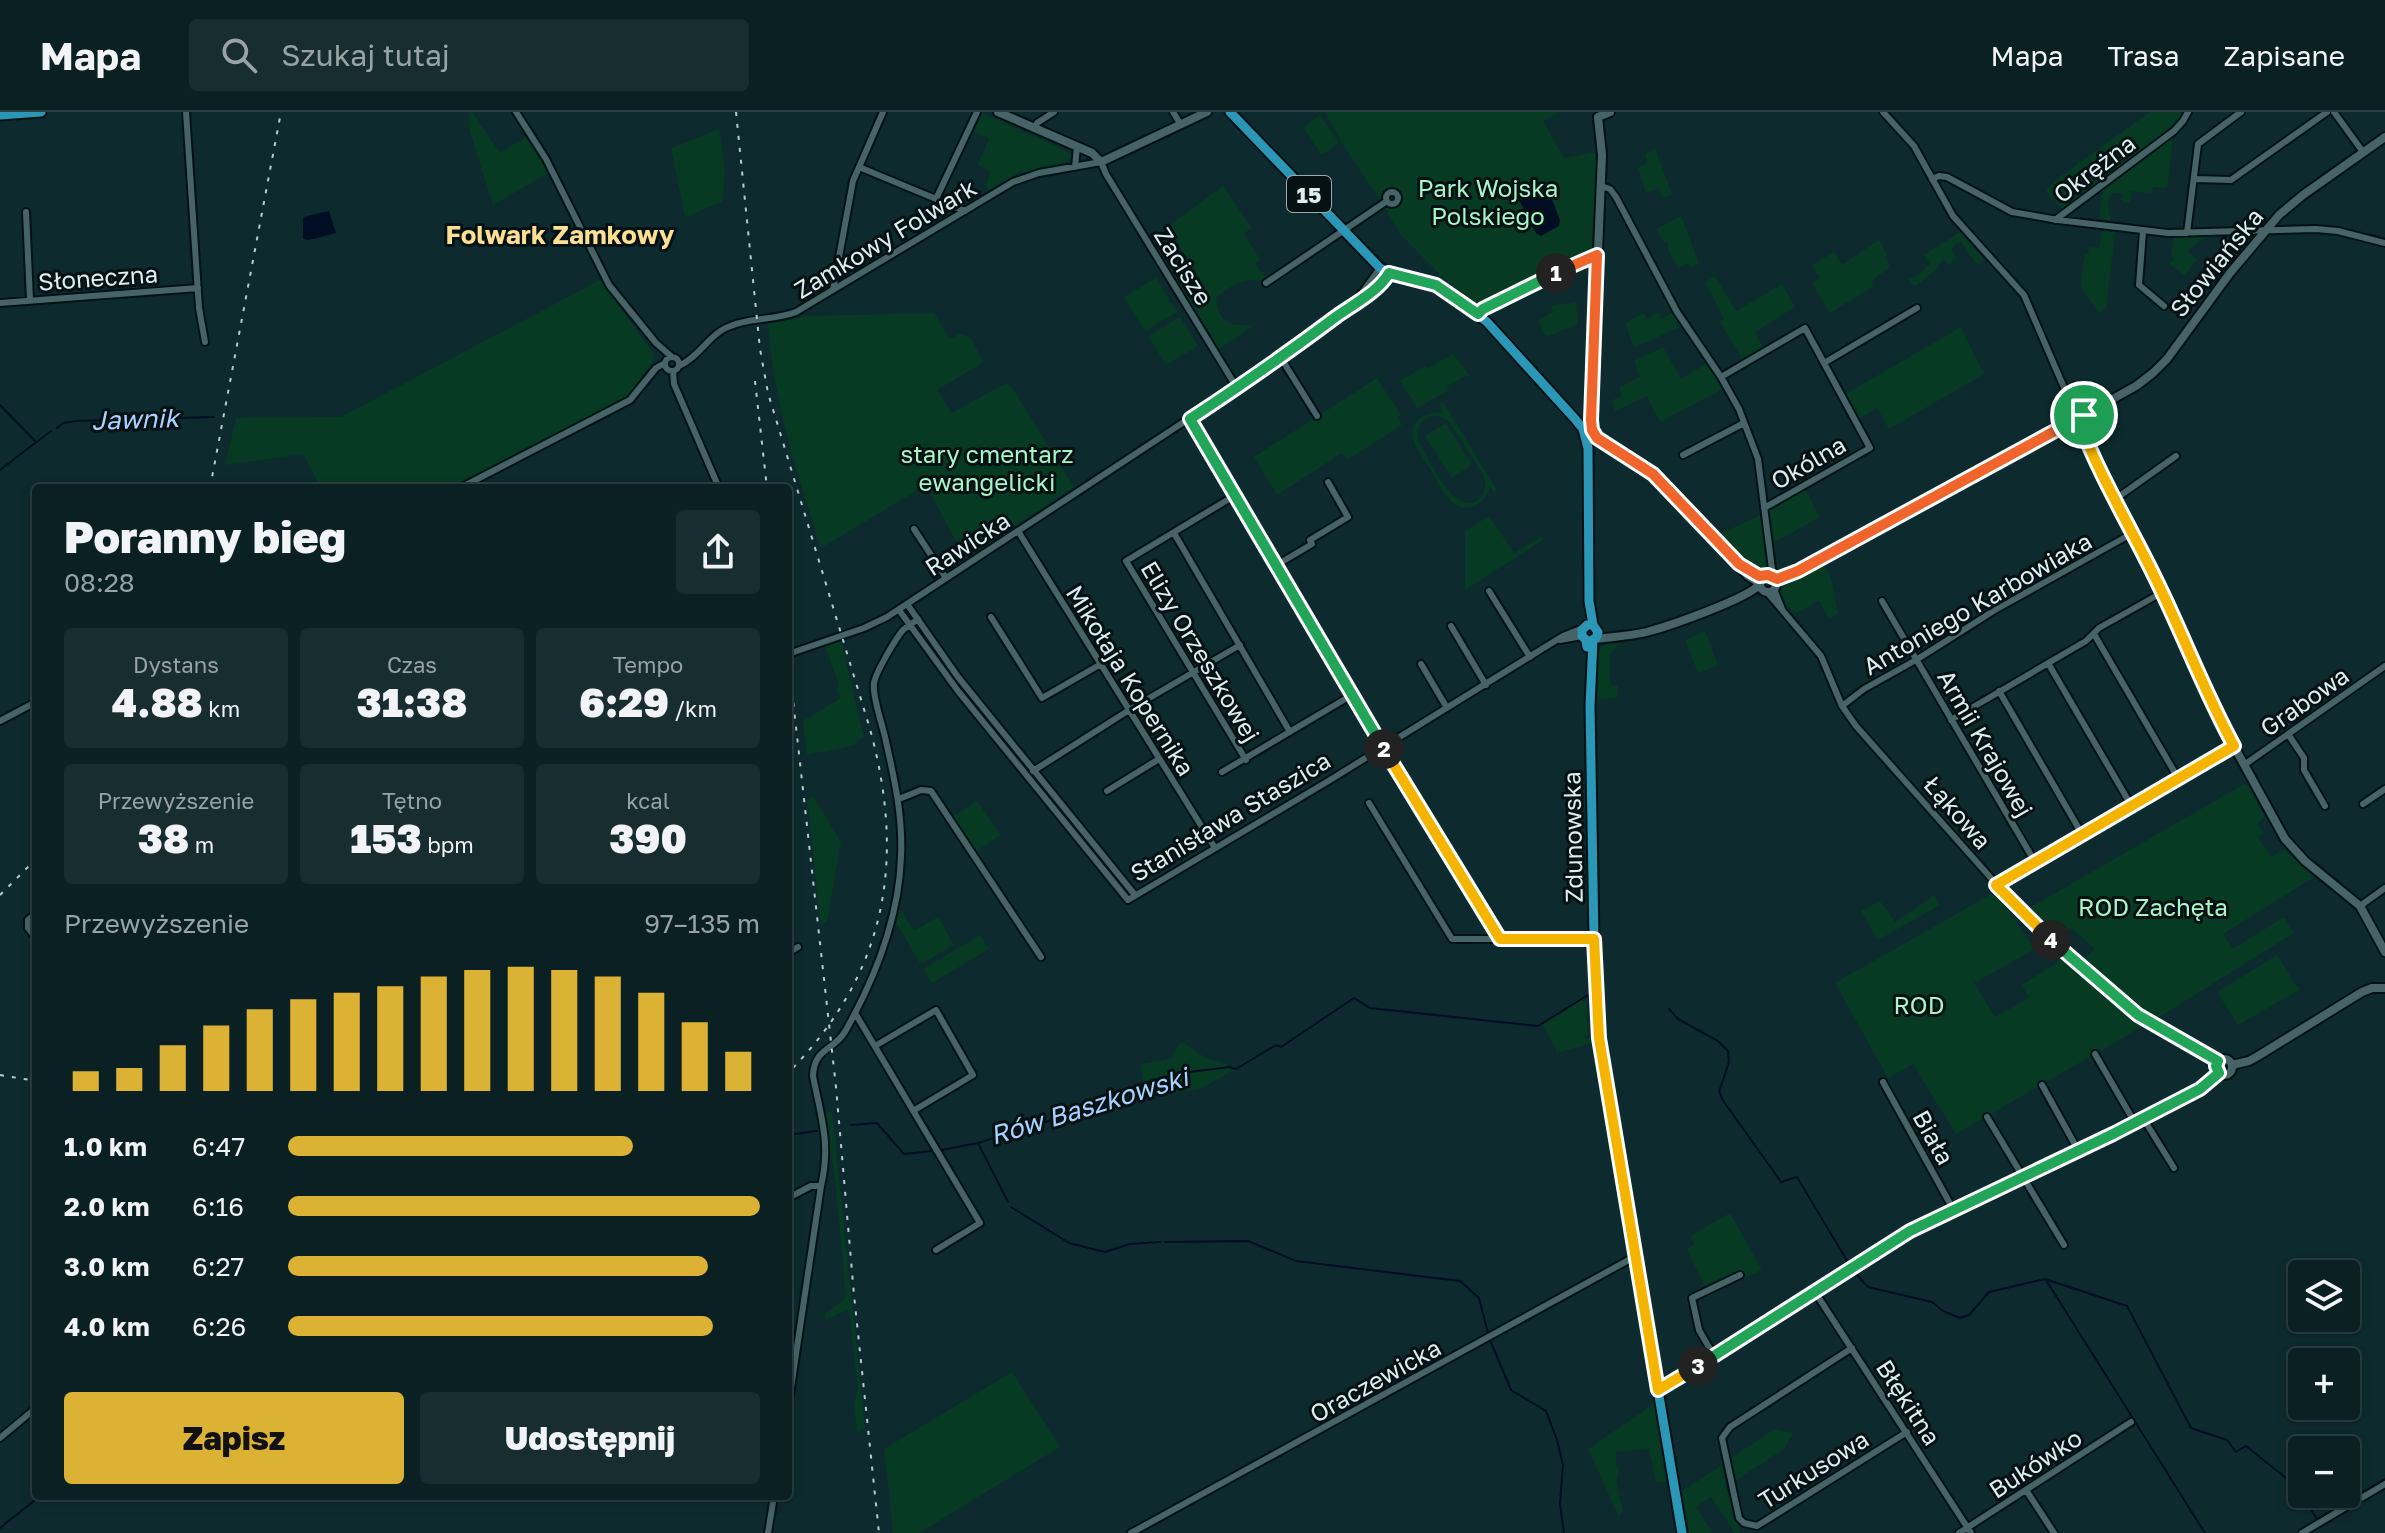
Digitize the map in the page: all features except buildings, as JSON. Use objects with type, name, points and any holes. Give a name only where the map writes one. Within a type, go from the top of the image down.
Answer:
[{"type":"main road","points":[[0,115],[41,112]]},
{"type":"main road","name":"15","points":[[1230,112],[1385,270]]},
{"type":"main road","points":[[1385,270],[1436,285],[1478,314],[1591,438]]},
{"type":"main road","name":"Zdunowska","points":[[1591,438],[1589,633],[1594,939],[1599,1038],[1682,1533]]},
{"type":"street","points":[[186,112],[198,288],[205,342]]},
{"type":"street","points":[[516,112],[546,159],[609,285],[671,363],[674,384],[717,484]]},
{"type":"street","points":[[833,290],[850,190],[883,112]]},
{"type":"street","points":[[936,199],[977,112]]},
{"type":"street","points":[[998,112],[1092,153],[1101,162],[1207,112]]},
{"type":"street","points":[[1173,112],[1181,125]]},
{"type":"street","points":[[1596,114],[1610,112]]},
{"type":"street","points":[[1883,112],[1914,146],[1953,216],[2024,295],[2114,500],[2163,592],[2211,703],[2290,847],[2360,906],[2385,952]]},
{"type":"street","name":"Okrężna","points":[[2055,220],[2174,131],[2188,112]]},
{"type":"street","points":[[2187,233],[2200,142],[2241,112]]},
{"type":"street","points":[[2194,179],[2231,180],[2327,112]]},
{"type":"street","points":[[2334,112],[2363,152]]},
{"type":"street","points":[[1034,128],[1051,113]]},
{"type":"street","name":"Zdunowska","points":[[1591,438],[1602,155],[1596,114]]},
{"type":"street","name":"Słowiańska","points":[[2078,418],[2144,381],[2160,367],[2230,273],[2289,206],[2385,137]]},
{"type":"street","points":[[1075,167],[1077,147]]},
{"type":"street","name":"Zamkowy Folwark","points":[[468,484],[613,411],[630,400],[656,368],[693,357],[722,330],[785,316],[1026,176],[1101,162]]},
{"type":"street","name":"Zacisze","points":[[1101,162],[1237,388]]},
{"type":"street","points":[[859,167],[965,211]]},
{"type":"street","points":[[1932,179],[1947,177],[2012,212],[2055,220],[2187,233],[2301,229],[2338,231],[2385,243]]},
{"type":"street","points":[[1601,186],[1610,189],[1616,197],[1677,312],[1739,409],[1758,459],[1770,566],[1767,583]]},
{"type":"street","points":[[1266,283],[1387,201]]},
{"type":"street","points":[[26,212],[30,300]]},
{"type":"street","points":[[2143,231],[2139,285],[2164,306]]},
{"type":"street","points":[[1478,314],[1597,255]]},
{"type":"street","name":"Rawicka","points":[[792,653],[864,628],[899,610],[1281,358],[1385,279],[1385,270]]},
{"type":"street","name":"Słoneczna","points":[[0,303],[198,288]]},
{"type":"street","points":[[1824,363],[1917,308]]},
{"type":"street","name":"Okólna","points":[[1721,377],[1805,328],[1870,448],[1764,508]]},
{"type":"street","points":[[1281,358],[1317,416]]},
{"type":"street","name":"Stanisława Staszica","points":[[1027,776],[1128,900],[1557,641],[1589,633],[1651,631],[1733,600],[1798,571],[2078,418]]},
{"type":"street","points":[[1190,419],[1500,939]]},
{"type":"street","points":[[1683,455],[1744,423]]},
{"type":"street","name":"Łąkowa","points":[[1591,438],[1653,474],[1748,576],[1767,583],[1783,612],[1821,656],[1842,706],[1862,734],[2030,922],[2130,1009],[2154,1026],[2218,1061]]},
{"type":"street","points":[[2114,500],[2176,456]]},
{"type":"street","points":[[1275,566],[1348,517],[1328,482]]},
{"type":"street","points":[[1234,496],[1174,533],[1290,732]]},
{"type":"street","points":[[914,529],[946,578]]},
{"type":"street","name":"Mikołaja Kopernika","points":[[1018,531],[1215,848]]},
{"type":"street","name":"Elizy Orzeszkowej","points":[[1174,533],[1126,561],[1246,760]]},
{"type":"street","name":"Antoniego Karbowiaka","points":[[1842,706],[1864,689],[1995,610],[2131,534]]},
{"type":"street","points":[[1489,591],[1530,657]]},
{"type":"street","points":[[1951,720],[2163,592]]},
{"type":"street","name":"Armii Krajowej","points":[[1882,601],[2035,862]]},
{"type":"street","points":[[907,604],[961,680],[1135,895]]},
{"type":"street","points":[[899,610],[1027,776],[1240,645]]},
{"type":"street","points":[[991,617],[1042,698],[1101,664]]},
{"type":"street","points":[[792,1384],[826,1165],[827,1141],[813,1067],[820,1053],[844,1034],[879,960],[897,893],[901,859],[899,799],[874,682],[901,632],[918,619]]},
{"type":"street","points":[[1451,626],[1486,685]]},
{"type":"street","points":[[2094,634],[2178,778]]},
{"type":"street","points":[[2048,663],[2131,805]]},
{"type":"street","points":[[1421,664],[1447,708]]},
{"type":"street","name":"Grabowa","points":[[2244,765],[2385,666]]},
{"type":"street","points":[[954,685],[961,680]]},
{"type":"street","points":[[1999,691],[2082,834]]},
{"type":"street","points":[[1222,772],[1352,695]]},
{"type":"street","points":[[0,721],[32,704]]},
{"type":"street","points":[[2288,734],[2304,758],[2304,770],[2325,806]]},
{"type":"street","points":[[1996,885],[2234,746]]},
{"type":"street","points":[[1107,791],[1159,759]]},
{"type":"street","points":[[2363,804],[2385,789]]},
{"type":"street","points":[[899,799],[921,790],[931,791],[1041,957]]},
{"type":"street","points":[[1369,803],[1452,939],[1594,939]]},
{"type":"street","points":[[2360,906],[2385,888]]},
{"type":"street","points":[[792,951],[798,947]]},
{"type":"street","points":[[2232,1065],[2258,1056],[2362,992],[2385,988]]},
{"type":"street","points":[[875,1046],[936,1010],[973,1075],[913,1111]]},
{"type":"street","points":[[855,1013],[980,1223],[936,1250]]},
{"type":"street","points":[[2095,1054],[2174,1168]]},
{"type":"street","points":[[1658,1390],[1910,1231],[2200,1089],[2219,1073],[2227,1074],[2232,1065],[2228,1059],[2218,1061],[2216,1066],[2219,1073]]},
{"type":"street","name":"Biała","points":[[1883,1082],[1953,1209]]},
{"type":"street","points":[[2042,1085],[2078,1150]]},
{"type":"street","points":[[1987,1117],[2064,1245]]},
{"type":"street","points":[[792,1196],[811,1186],[821,1186]]},
{"type":"street","name":"Oraczewicka","points":[[1131,1533],[1636,1256]]},
{"type":"street","points":[[1714,1356],[1699,1330],[1692,1298],[1740,1275]]},
{"type":"street","name":"Błękitna","points":[[1815,1292],[1969,1530]]},
{"type":"street","name":"Turkusowa","points":[[1852,1348],[1730,1427],[1722,1438],[1739,1518],[1744,1523],[1757,1526],[1907,1432]]},
{"type":"street","points":[[0,1438],[32,1411]]},
{"type":"street","name":"Bukówko","points":[[1959,1533],[1969,1530],[2131,1422]]},
{"type":"street","points":[[2302,1533],[2385,1484]]},
{"type":"street","points":[[2026,1490],[2054,1533]]},
{"type":"street","points":[[768,1533],[773,1500]]},
{"type":"green space","points":[[469,112],[500,153],[526,137],[550,172],[493,205],[470,132]]},
{"type":"green space","name":"Park Wojska Polskiego","points":[[1325,112],[1560,112],[1543,121],[1562,155],[1565,158],[1597,152],[1592,250],[1587,255],[1585,252],[1485,299],[1486,304],[1474,304],[1401,235]]},
{"type":"green space","points":[[2150,112],[2186,112],[2169,133],[2063,210],[2046,190]]},
{"type":"green space","points":[[982,113],[1070,153],[1071,157],[1068,161],[1019,173],[989,190],[986,185],[991,172],[978,165],[989,138],[973,131]]},
{"type":"green space","points":[[1320,115],[1339,143],[1322,155],[1303,127]]},
{"type":"green space","points":[[719,129],[725,172],[722,202],[685,217],[671,148]]},
{"type":"green space","points":[[2173,135],[2167,188],[2153,187],[2152,194],[2132,191],[2130,203],[2122,202],[2123,193],[2112,193],[2108,203],[2111,220],[2099,218],[2103,187]]},
{"type":"green space","points":[[1655,148],[1672,194],[1663,198],[1659,188],[1646,193],[1638,167],[1647,163],[1645,154]]},
{"type":"green space","points":[[1223,186],[1251,227],[1244,234],[1260,259],[1255,263],[1265,278],[1232,286],[1216,297],[1220,313],[1227,322],[1254,325],[1219,349],[1181,287],[1197,275],[1168,227]]},
{"type":"green space","points":[[1681,216],[1699,263],[1691,268],[1688,263],[1678,268],[1667,247],[1669,244],[1664,243],[1656,229]]},
{"type":"green space","points":[[2102,231],[2115,232],[2106,308],[2099,313],[2080,286],[2085,254],[2088,254],[2089,247],[2099,248]]},
{"type":"green space","points":[[1960,232],[1984,260],[1978,265],[1961,242],[1957,243],[1951,250],[1957,258],[1949,264],[1944,260],[1917,285],[1913,285],[1909,279],[1930,264],[1922,256]]},
{"type":"green space","points":[[2174,236],[2207,236],[2187,251],[2197,260],[2184,276],[2169,263],[2174,260],[2171,255]]},
{"type":"green space","points":[[1879,240],[1890,267],[1871,281],[1874,286],[1830,313],[1812,283],[1820,278],[1812,265],[1834,252],[1842,265]]},
{"type":"green space","points":[[1715,276],[1736,311],[1782,284],[1795,307],[1755,332],[1764,349],[1744,361],[1720,322],[1724,319],[1705,282]]},
{"type":"green space","points":[[1156,278],[1177,312],[1145,331],[1124,297]]},
{"type":"green space","points":[[600,280],[653,353],[654,360],[628,397],[457,484],[319,484],[303,454],[225,465],[236,418],[341,417]]},
{"type":"green space","points":[[1576,302],[1578,324],[1546,337],[1538,321],[1553,312],[1551,306]]},
{"type":"green space","points":[[1673,312],[1682,326],[1634,348],[1625,323],[1644,313],[1647,319],[1658,313],[1662,319]]},
{"type":"green space","name":"stary cmentarz ewangelicki","points":[[934,313],[950,339],[959,334],[970,337],[984,362],[937,390],[952,413],[1006,383],[1074,487],[965,558],[926,485],[820,547],[781,409],[768,324],[807,316]]},
{"type":"green space","points":[[1180,317],[1198,346],[1166,365],[1148,336]]},
{"type":"green space","points":[[1961,327],[1984,374],[1889,429],[1877,408],[1856,420],[1844,395]]},
{"type":"green space","points":[[1663,347],[1681,379],[1707,363],[1723,389],[1660,422],[1647,396],[1615,411],[1612,400],[1622,396],[1619,387],[1640,377],[1634,361]]},
{"type":"green space","points":[[1453,354],[1471,377],[1467,375],[1447,386],[1449,390],[1417,408],[1400,381]]},
{"type":"green space","points":[[1377,378],[1401,415],[1398,417],[1402,425],[1347,460],[1342,453],[1277,495],[1254,457]]},
{"type":"green space","points":[[1443,402],[1497,490],[1494,493],[1490,487],[1479,503],[1469,508],[1463,508],[1448,498],[1414,441],[1413,428],[1416,423],[1430,413],[1443,413],[1439,405]],"holes":[[[1438,416],[1449,421],[1484,476],[1483,495],[1469,503],[1451,494],[1419,442],[1419,427],[1424,420]]]},
{"type":"green space","points":[[1446,423],[1472,465],[1452,478],[1425,436]]},
{"type":"green space","points":[[1805,489],[1820,517],[1771,544],[1768,511]]},
{"type":"green space","points":[[1761,515],[1768,566],[1765,573],[1760,574],[1746,560],[1736,556],[1717,535]]},
{"type":"green space","points":[[1489,516],[1514,553],[1543,536],[1543,540],[1465,590],[1465,531]]},
{"type":"green space","points":[[1823,563],[1831,578],[1838,614],[1829,619],[1819,601],[1797,613],[1786,605],[1780,588]]},
{"type":"green space","points":[[1705,631],[1718,665],[1698,673],[1685,640]]},
{"type":"green space","points":[[841,640],[864,738],[857,740],[856,745],[807,755],[803,721],[841,698],[825,646]]},
{"type":"green space","points":[[1620,644],[1610,654],[1610,685],[1618,686],[1617,698],[1598,699],[1598,649]]},
{"type":"green space","name":"ROD Zachęta","points":[[2246,783],[2265,818],[2257,823],[2264,833],[2258,837],[2271,857],[2284,849],[2314,877],[2223,934],[2233,949],[2284,917],[2294,933],[2156,1019],[2083,960],[2095,949],[2071,928],[2057,937],[2026,910]]},
{"type":"green space","points":[[813,796],[841,842],[827,921],[821,926],[807,799]]},
{"type":"green space","points":[[977,801],[1001,835],[975,852],[952,817]]},
{"type":"green space","name":"ROD","points":[[1995,892],[2035,949],[1974,983],[1995,1017],[2029,998],[2022,985],[2063,959],[2111,1001],[2145,1025],[1956,1134],[1913,1064],[1888,1078],[1835,983]]},
{"type":"green space","points":[[1934,896],[1940,905],[1878,940],[1861,911],[1880,901],[1895,922]]},
{"type":"green space","points":[[898,906],[914,931],[938,917],[954,945],[923,963],[919,962],[895,920]]},
{"type":"green space","points":[[980,935],[989,949],[932,983],[925,968]]},
{"type":"green space","points":[[2277,955],[2299,990],[2238,1025],[2217,992]]},
{"type":"green space","points":[[1581,1000],[1586,1002],[1588,1035],[1584,1036],[1592,1043],[1556,1053],[1542,1025]]},
{"type":"green space","points":[[1183,1042],[1207,1059],[1236,1069],[1200,1089],[1162,1096],[1157,1086],[1143,1083],[1141,1064],[1171,1059]]},
{"type":"green space","points":[[832,1111],[865,1428],[857,1432],[854,1404],[858,1388],[849,1311],[847,1309],[826,1320],[825,1314],[846,1298],[836,1188],[825,1114]]},
{"type":"green space","points":[[1730,1213],[1762,1270],[1744,1278],[1740,1271],[1705,1287],[1687,1249],[1694,1244],[1690,1236]]},
{"type":"green space","points":[[1012,1372],[1060,1447],[919,1533],[893,1533],[884,1449]]},
{"type":"green space","points":[[1654,1404],[1666,1482],[1656,1482],[1649,1448],[1616,1452],[1616,1466],[1619,1469],[1616,1482],[1623,1511],[1619,1517],[1588,1449]]},
{"type":"green space","points":[[1775,1429],[1793,1433],[1784,1449],[1735,1481],[1731,1458]]},
{"type":"green space","points":[[1722,1465],[1740,1533],[1735,1533],[1711,1497],[1696,1507],[1713,1533],[1689,1533],[1682,1491]]},
{"type":"water","points":[[1542,185],[1547,186],[1560,220],[1559,226],[1541,236],[1536,233],[1519,200],[1522,195]]},
{"type":"water","points":[[329,211],[336,233],[303,239],[303,217]]},
{"type":"waterway","points":[[0,405],[35,441]]},
{"type":"waterway","name":"Jawnik","points":[[57,428],[63,423],[75,421],[214,417]]},
{"type":"waterway","name":"Jawnik","points":[[0,470],[51,431]]},
{"type":"waterway","name":"Rów Baszkowski","points":[[942,1150],[978,1143],[1061,1117],[1081,1104],[1174,1074],[1229,1067],[1236,1069],[1276,1045],[1281,1047],[1354,998],[1370,1008],[1538,1026],[1588,995]]},
{"type":"waterway","name":"Rów Baszkowski","points":[[1669,1009],[1678,1019],[1718,1041],[1728,1051],[1729,1062],[1719,1092],[1724,1102],[1781,1182],[1797,1177],[1849,1264]]},
{"type":"waterway","name":"Rów Baszkowski","points":[[851,1125],[877,1123],[904,1154],[933,1151]]},
{"type":"waterway","name":"Rów Baszkowski","points":[[792,1134],[817,1131]]},
{"type":"waterway","points":[[978,1143],[1008,1202]]},
{"type":"waterway","points":[[1011,1207],[1069,1243],[1105,1252],[1130,1244],[1160,1242]]},
{"type":"waterway","points":[[1165,1242],[1248,1241],[1296,1261],[1460,1281],[1479,1298],[1488,1333]]},
{"type":"waterway","name":"Rów Baszkowski","points":[[1855,1273],[1868,1287],[1932,1302],[1960,1318],[1969,1315],[1989,1292],[2045,1279],[2127,1306],[2191,1428],[2227,1440],[2236,1452],[2246,1446],[2295,1485],[2317,1519],[2385,1479]]},
{"type":"waterway","points":[[2046,1280],[2205,1533]]},
{"type":"waterway","points":[[1490,1340],[1511,1390],[1546,1411],[1563,1465],[1560,1504],[1564,1533]]},
{"type":"waterway","name":"Rów Baszkowski","points":[[0,1528],[35,1500]]},
{"type":"railway","points":[[211,484],[281,112]]},
{"type":"railway","points":[[736,112],[760,349],[768,393],[870,729],[881,778],[886,824],[886,869],[880,913],[867,955],[848,996],[821,1035],[792,1068]]},
{"type":"railway","points":[[755,381],[767,484]]},
{"type":"railway","points":[[792,691],[836,1087],[879,1533]]},
{"type":"railway","points":[[0,895],[32,863]]},
{"type":"railway","points":[[0,1075],[32,1080]]},
{"type":"district","name":"Folwark Zamkowy","points":[[560,234]]},
{"type":"route","points":[[1597,255],[1591,420],[1594,434],[1653,474],[1739,564],[1759,576],[1768,575],[1777,579],[1798,571],[2073,421],[2075,413],[2084,415],[2084,421],[2080,424],[2094,458],[2163,592],[2211,703],[2234,746],[1996,885],[2030,922],[2130,1009],[2154,1026],[2218,1061],[2216,1069],[2219,1073],[2200,1089],[2113,1134],[1910,1231],[1658,1390],[1599,1038],[1594,939],[1500,939],[1190,419],[1353,304],[1389,273],[1436,285],[1478,314],[1551,275],[1597,255]]}]
